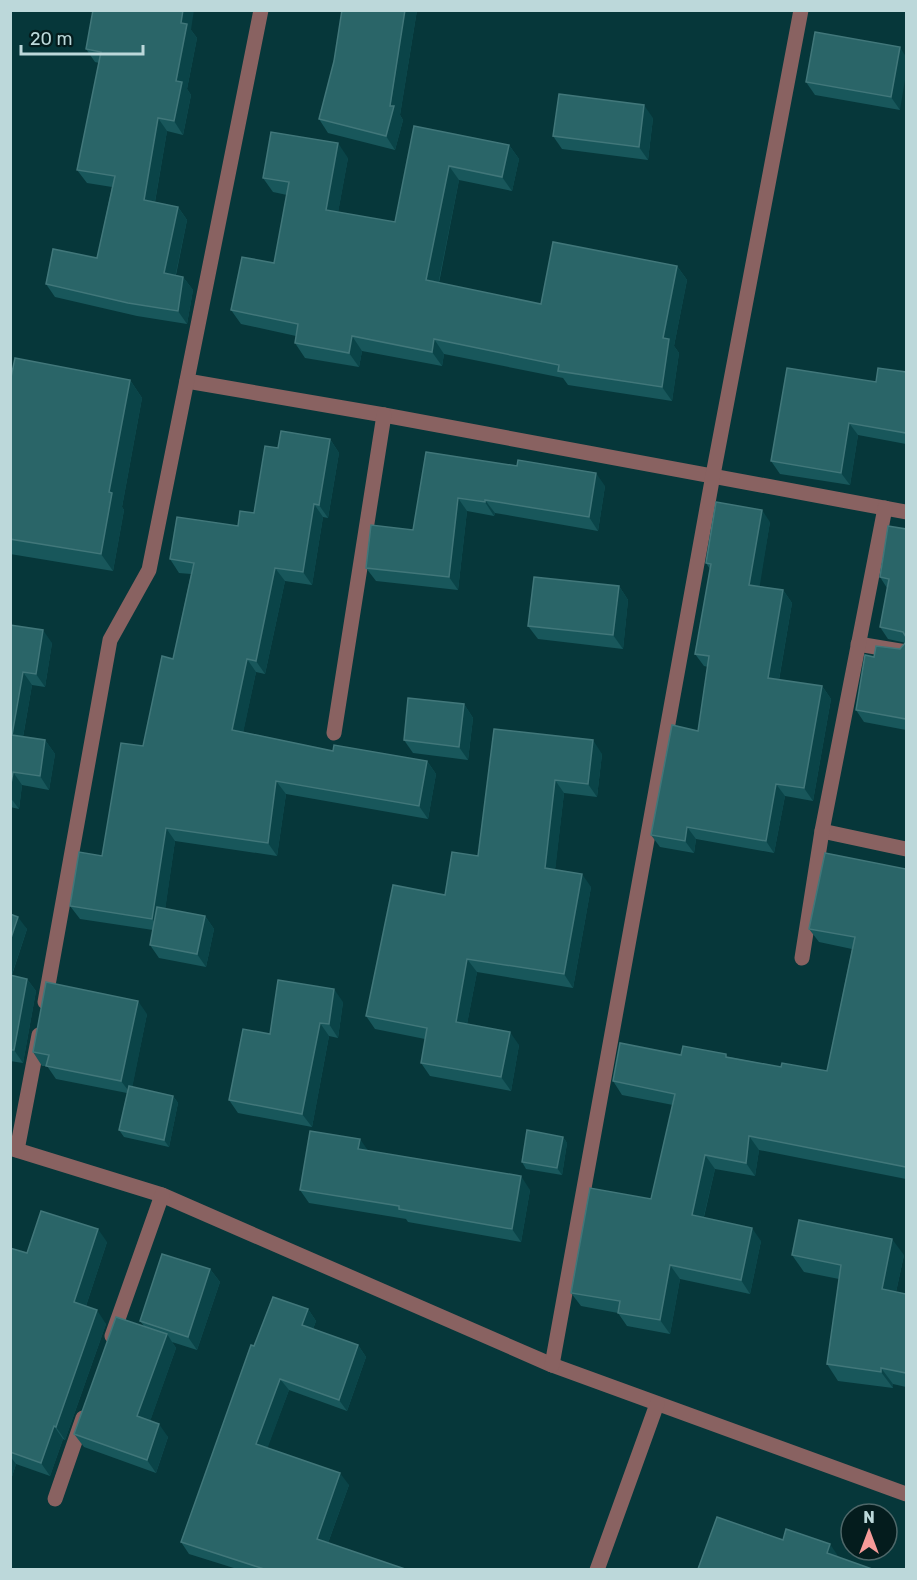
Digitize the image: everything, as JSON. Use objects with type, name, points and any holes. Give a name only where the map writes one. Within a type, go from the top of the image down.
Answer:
[{"type":"street","points":[[261,10],[149,570],[110,640],[14,1149],[162,1195],[552,1365],[906,1494]]},
{"type":"street","points":[[552,1365],[712,475],[801,10]]},
{"type":"street","points":[[188,381],[906,512]]},
{"type":"street","points":[[334,733],[384,415]]},
{"type":"street","points":[[802,958],[822,831],[885,508]]},
{"type":"street","points":[[858,644],[906,652]]},
{"type":"street","points":[[822,831],[906,849]]},
{"type":"street","points":[[106,1353],[162,1195]]},
{"type":"street","points":[[597,1569],[657,1404]]},
{"type":"street","points":[[55,1499],[87,1409]]},
{"type":"building","points":[[93,10],[183,10],[181,23],[187,24],[176,81],[182,82],[174,121],[158,118],[144,200],[178,207],[164,273],[183,277],[178,311],[128,303],[46,284],[53,249],[97,258],[115,176],[77,170],[101,52],[86,49]]},
{"type":"building","points":[[342,10],[405,10],[390,106],[394,106],[386,136],[319,119],[334,61]]},
{"type":"building","points":[[815,32],[900,47],[891,97],[806,82]]},
{"type":"building","points":[[559,94],[644,105],[639,147],[553,136]]},
{"type":"building","points":[[414,126],[509,145],[502,177],[449,166],[426,280],[541,304],[553,242],[677,266],[663,338],[669,339],[662,387],[558,371],[559,365],[434,339],[432,352],[352,336],[349,353],[295,343],[298,324],[231,310],[242,257],[274,263],[289,182],[263,178],[271,132],[338,143],[326,210],[395,222]]},
{"type":"building","points":[[15,358],[130,380],[109,492],[112,493],[101,554],[10,539],[10,382]]},
{"type":"building","points":[[787,368],[876,382],[878,368],[906,372],[906,433],[849,423],[841,473],[771,461]]},
{"type":"building","points":[[281,431],[330,439],[319,505],[314,504],[303,572],[275,568],[256,661],[247,659],[232,730],[333,751],[334,745],[427,761],[419,806],[276,781],[268,843],[166,828],[152,919],[70,906],[79,852],[102,856],[121,743],[143,746],[162,656],[173,659],[194,563],[170,559],[177,517],[238,526],[240,511],[254,513],[265,446],[278,448]]},
{"type":"building","points":[[426,452],[517,466],[518,460],[596,473],[589,517],[485,500],[485,502],[458,498],[449,577],[366,568],[371,525],[413,530]]},
{"type":"building","points":[[716,502],[762,510],[749,585],[783,590],[768,678],[822,686],[804,788],[776,784],[766,841],[687,827],[685,841],[651,835],[672,725],[698,731],[709,656],[695,654],[711,564],[706,563]]},
{"type":"building","points":[[888,526],[906,529],[906,637],[903,632],[880,627],[889,579],[880,577]]},
{"type":"building","points":[[534,577],[619,586],[613,635],[528,626]]},
{"type":"building","points":[[10,625],[43,630],[36,674],[23,672],[12,735],[45,740],[40,776],[13,772],[10,789]]},
{"type":"building","points":[[906,642],[906,719],[856,710],[865,655],[874,657],[876,646],[900,649]]},
{"type":"building","points":[[408,698],[464,704],[459,747],[404,740]]},
{"type":"building","points":[[494,729],[593,740],[588,784],[555,780],[545,868],[582,874],[564,974],[467,959],[456,1022],[510,1032],[501,1077],[421,1063],[427,1028],[366,1016],[393,885],[445,895],[452,852],[478,856]]},
{"type":"building","points":[[825,853],[906,869],[906,1167],[749,1136],[746,1163],[705,1155],[692,1215],[752,1228],[741,1280],[670,1265],[660,1320],[618,1313],[620,1301],[571,1293],[590,1188],[651,1199],[675,1094],[613,1081],[620,1043],[681,1055],[683,1046],[781,1067],[782,1063],[827,1071],[855,937],[809,929]]},
{"type":"building","points":[[157,907],[205,916],[197,954],[150,945]]},
{"type":"building","points":[[10,914],[18,917],[10,941]]},
{"type":"building","points":[[10,975],[27,979],[14,1050],[10,1050]]},
{"type":"building","points":[[278,980],[334,989],[329,1024],[320,1023],[302,1114],[229,1100],[243,1029],[270,1034]]},
{"type":"building","points":[[46,982],[138,1001],[121,1081],[46,1066],[49,1055],[33,1052]]},
{"type":"building","points":[[129,1086],[173,1096],[164,1140],[119,1130]]},
{"type":"building","points":[[527,1130],[563,1137],[557,1168],[522,1162]]},
{"type":"building","points":[[310,1131],[360,1139],[358,1149],[521,1176],[512,1229],[399,1209],[399,1206],[300,1190]]},
{"type":"building","points":[[41,1211],[98,1229],[74,1302],[97,1310],[41,1463],[10,1452],[10,1248],[27,1253]]},
{"type":"building","points":[[799,1220],[892,1239],[882,1289],[906,1294],[906,1373],[881,1368],[881,1372],[827,1364],[841,1265],[792,1255]]},
{"type":"building","points":[[162,1254],[210,1269],[188,1337],[140,1321]]},
{"type":"building","points":[[273,1297],[308,1309],[302,1325],[358,1345],[339,1400],[280,1379],[256,1444],[340,1473],[317,1539],[405,1569],[264,1569],[181,1542],[251,1345],[254,1346]]},
{"type":"building","points":[[116,1317],[167,1334],[137,1416],[159,1424],[147,1460],[74,1434]]},
{"type":"building","points":[[717,1517],[783,1540],[786,1529],[830,1544],[827,1553],[839,1557],[839,1562],[852,1562],[872,1569],[698,1569]]}]
